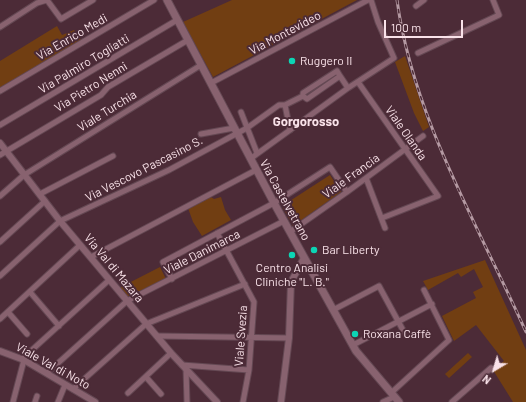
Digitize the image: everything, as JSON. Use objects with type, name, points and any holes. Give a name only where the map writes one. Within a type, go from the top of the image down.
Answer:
[{"type":"main road","name":"Via Castelvetrano","points":[[167,0],[250,159],[353,345],[370,369],[395,397]]},
{"type":"street","points":[[0,27],[37,3],[47,0],[61,19],[93,0]]},
{"type":"street","name":"Via Enrico Medi","points":[[0,90],[154,0]]},
{"type":"street","name":"Via Montevideo","points":[[211,84],[368,0]]},
{"type":"street","points":[[250,159],[348,88],[394,58],[378,22],[371,0]]},
{"type":"street","points":[[416,6],[424,0]]},
{"type":"street","points":[[418,53],[499,15],[493,0]]},
{"type":"street","name":"Via Palmiro Togliatti","points":[[0,125],[177,20]]},
{"type":"street","name":"Via Pietro Nenni","points":[[3,153],[101,95],[108,87],[188,40]]},
{"type":"street","name":"Viale Turchia","points":[[0,196],[24,175],[201,65]]},
{"type":"street","points":[[201,134],[247,128],[279,106],[285,105],[303,96],[307,98],[340,76],[348,88]]},
{"type":"street","name":"Viale Olanda","points":[[358,82],[438,196],[382,218]]},
{"type":"street","points":[[285,105],[290,130]]},
{"type":"street","points":[[241,112],[257,153]]},
{"type":"street","name":"Via Vescovo Pascasino S.","points":[[0,276],[60,222],[169,170],[235,130]]},
{"type":"street","name":"Viale Francia","points":[[290,232],[423,136]]},
{"type":"street","name":"Via Val di Mazara","points":[[0,143],[3,153],[40,194],[60,222],[91,257],[127,302],[158,336],[171,353],[217,402]]},
{"type":"street","points":[[40,194],[113,156]]},
{"type":"street","points":[[172,279],[163,262],[274,203],[330,167],[347,192]]},
{"type":"street","points":[[91,257],[256,170]]},
{"type":"street","points":[[366,178],[385,228]]},
{"type":"street","points":[[0,242],[45,201]]},
{"type":"street","name":"Viale Danimarca","points":[[47,373],[127,302],[284,221]]},
{"type":"street","name":"Viale Svezia","points":[[217,233],[254,302],[249,370],[243,402]]},
{"type":"street","points":[[0,319],[80,245]]},
{"type":"street","points":[[280,402],[289,338],[291,282],[304,258]]},
{"type":"street","points":[[14,402],[23,360],[109,280]]},
{"type":"street","points":[[73,389],[146,324],[245,284]]},
{"type":"street","points":[[333,310],[379,286],[404,332]]},
{"type":"street","points":[[383,402],[395,397],[449,340],[424,290]]},
{"type":"street","points":[[30,292],[59,326]]},
{"type":"street","points":[[353,345],[432,304]]},
{"type":"street","points":[[8,312],[27,334]]},
{"type":"street","points":[[158,336],[252,339],[289,338]]},
{"type":"street","name":"Viale Val di Noto","points":[[0,350],[47,373],[95,402]]},
{"type":"street","points":[[128,393],[171,353]]},
{"type":"street","points":[[187,402],[184,367],[249,370]]},
{"type":"street","points":[[452,402],[491,368]]},
{"type":"street","points":[[146,377],[161,394]]},
{"type":"street","points":[[58,402],[65,385]]},
{"type":"shaded area","points":[[232,0],[357,0],[213,77],[183,22]]},
{"type":"shaded area","points":[[57,26],[62,35],[74,30],[81,40],[0,88],[0,61]]},
{"type":"shaded area","points":[[405,56],[429,127],[423,131],[414,113],[395,62]]},
{"type":"shaded area","points":[[330,175],[341,192],[293,226],[282,206]]},
{"type":"shaded area","points":[[211,197],[214,199],[221,197],[225,210],[231,220],[202,236],[193,222],[188,208]]},
{"type":"shaded area","points":[[485,260],[526,350],[526,402],[513,402],[493,370],[504,361],[476,325],[454,341],[442,316],[476,298],[473,292],[483,287],[474,269],[461,277],[458,273],[428,290],[423,281]]},
{"type":"shaded area","points":[[160,267],[166,279],[127,297],[119,288]]},
{"type":"shaded area","points":[[468,353],[472,357],[449,378],[445,374]]},
{"type":"railway","points":[[397,0],[405,43],[417,86],[432,128],[468,211],[526,332]]},
{"type":"place","name":"Ruggero II","points":[[292,61]]},
{"type":"place","name":"Bar Liberty","points":[[314,250]]},
{"type":"place","name":"Centro Analisi Cliniche \"L. B.\"","points":[[292,255]]},
{"type":"place","name":"Roxana Caffè","points":[[355,334]]},
{"type":"district","name":"Gorgorosso","points":[[306,122]]}]
